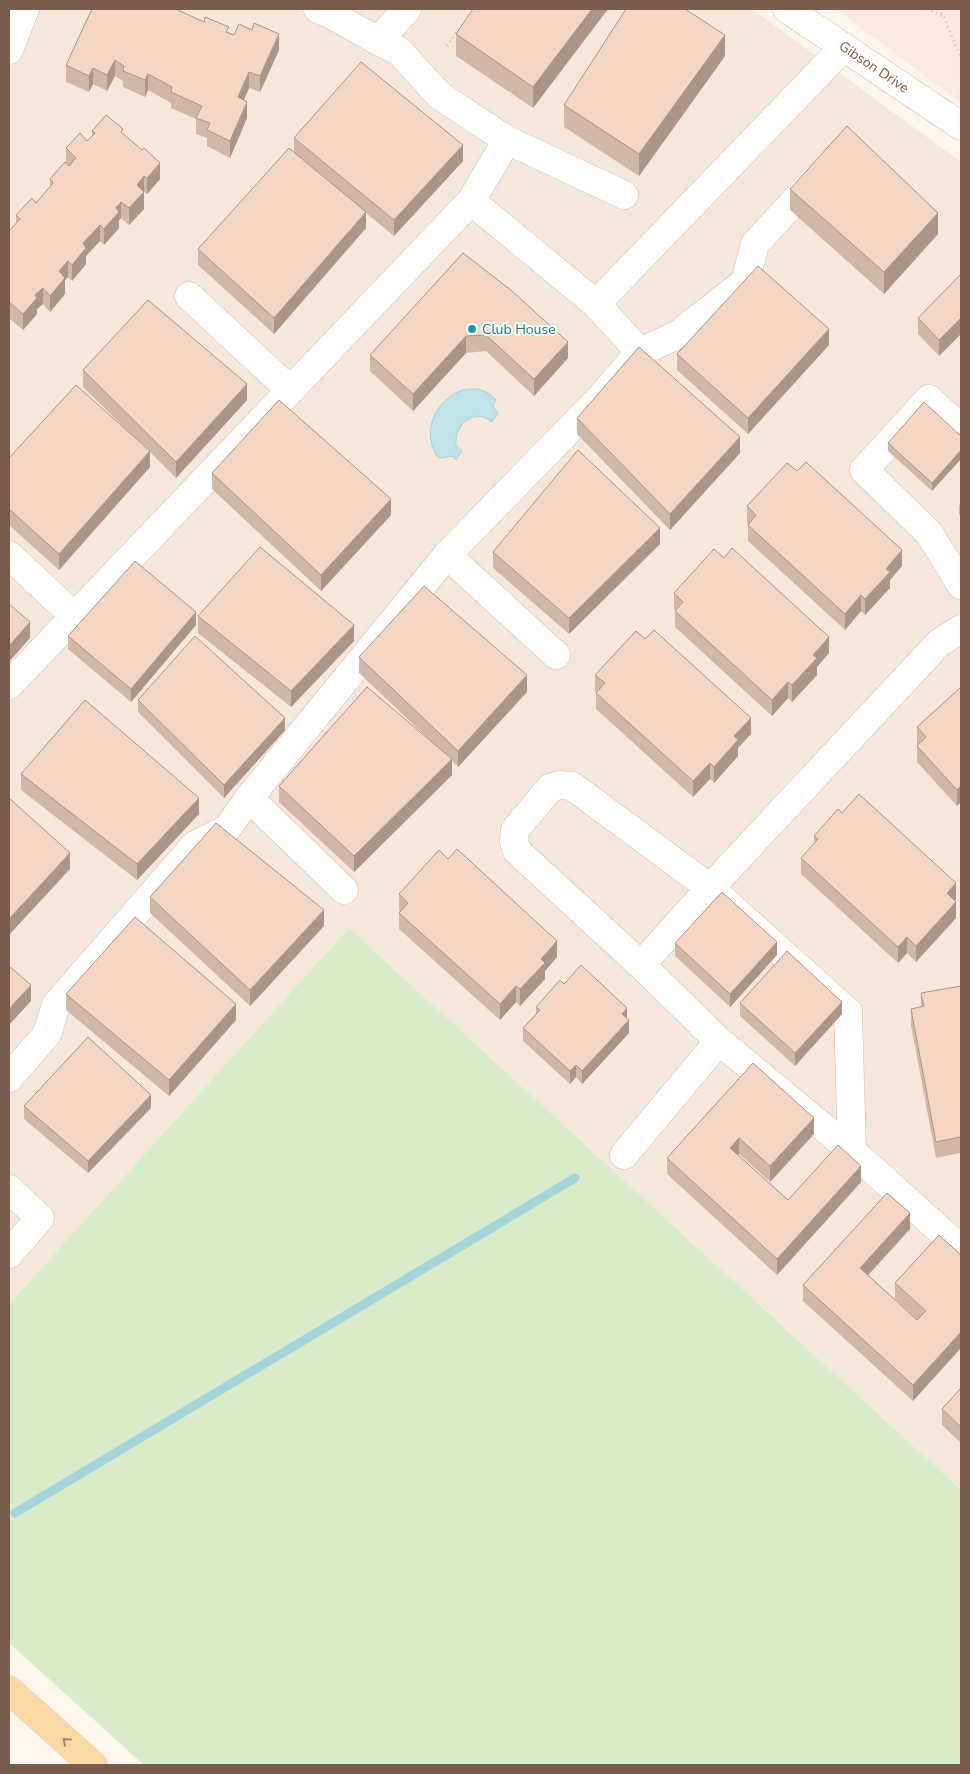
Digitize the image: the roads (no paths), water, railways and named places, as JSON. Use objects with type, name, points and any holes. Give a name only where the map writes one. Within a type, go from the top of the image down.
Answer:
[{"type":"main road","points":[[9,1690],[93,1765]]},
{"type":"street","points":[[9,50],[25,9]]},
{"type":"street","points":[[321,9],[399,51],[439,95],[507,140],[624,195]]},
{"type":"street","points":[[378,41],[407,9]]},
{"type":"street","name":"Gibson Drive","points":[[787,9],[961,126]]},
{"type":"street","points":[[596,304],[844,47]]},
{"type":"street","points":[[9,685],[471,201],[507,140]]},
{"type":"street","points":[[9,1078],[47,1034],[56,1005],[195,845],[227,829],[249,798],[447,555],[602,396],[640,352],[677,335],[745,282],[755,244],[832,162]]},
{"type":"street","points":[[471,201],[596,304],[640,352]]},
{"type":"street","points":[[189,296],[290,390]]},
{"type":"street","points":[[961,429],[929,399],[864,470],[929,533],[961,585]]},
{"type":"street","points":[[9,555],[74,616]]},
{"type":"street","points":[[447,555],[556,655]]},
{"type":"street","points":[[642,966],[710,888],[939,643],[961,629]]},
{"type":"street","points":[[852,1151],[848,1012],[710,888],[572,786],[560,785],[550,788],[516,830],[514,842],[516,851],[642,966],[719,1040],[852,1151],[961,1249]]},
{"type":"street","points":[[249,798],[344,890]]},
{"type":"street","points":[[624,1155],[719,1040]]},
{"type":"street","points":[[9,1189],[40,1218],[9,1254]]},
{"type":"water","points":[[479,389],[490,394],[496,400],[493,406],[498,413],[492,422],[478,416],[466,420],[458,431],[456,438],[456,445],[462,451],[456,460],[453,456],[440,458],[436,455],[433,448],[430,432],[438,409],[449,397],[456,393],[463,390]]},
{"type":"waterway","points":[[15,1513],[575,1178]]},
{"type":"place","name":"Club House","points":[[472,329]]}]
